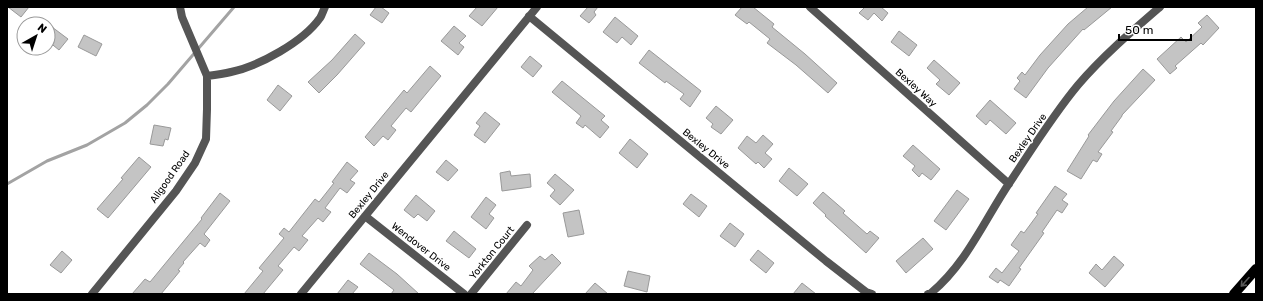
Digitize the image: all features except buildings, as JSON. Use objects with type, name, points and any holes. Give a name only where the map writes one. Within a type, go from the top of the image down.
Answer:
[{"type":"main road","points":[[1234,294],[1256,269]]},
{"type":"street","name":"Allgood Road","points":[[92,294],[176,191],[195,163],[206,139],[206,76],[182,17],[180,7]]},
{"type":"street","points":[[206,76],[232,72],[254,64],[283,50],[305,34],[320,18],[325,7]]},
{"type":"street","name":"Bexley Drive","points":[[301,294],[537,7]]},
{"type":"street","name":"Bexley Way","points":[[810,7],[1009,184]]},
{"type":"street","name":"Bexley Drive","points":[[928,294],[948,278],[967,252],[1009,184],[1067,99],[1079,84],[1120,41],[1160,7]]},
{"type":"street","name":"Bexley Drive","points":[[529,16],[826,261],[866,292],[872,294]]},
{"type":"street","name":"Wendover Drive","points":[[365,216],[464,294]]},
{"type":"street","name":"Yorkton Court","points":[[471,294],[527,225]]},
{"type":"waterway","points":[[7,184],[47,161],[87,145],[125,123],[147,105],[168,84],[234,7]]}]
